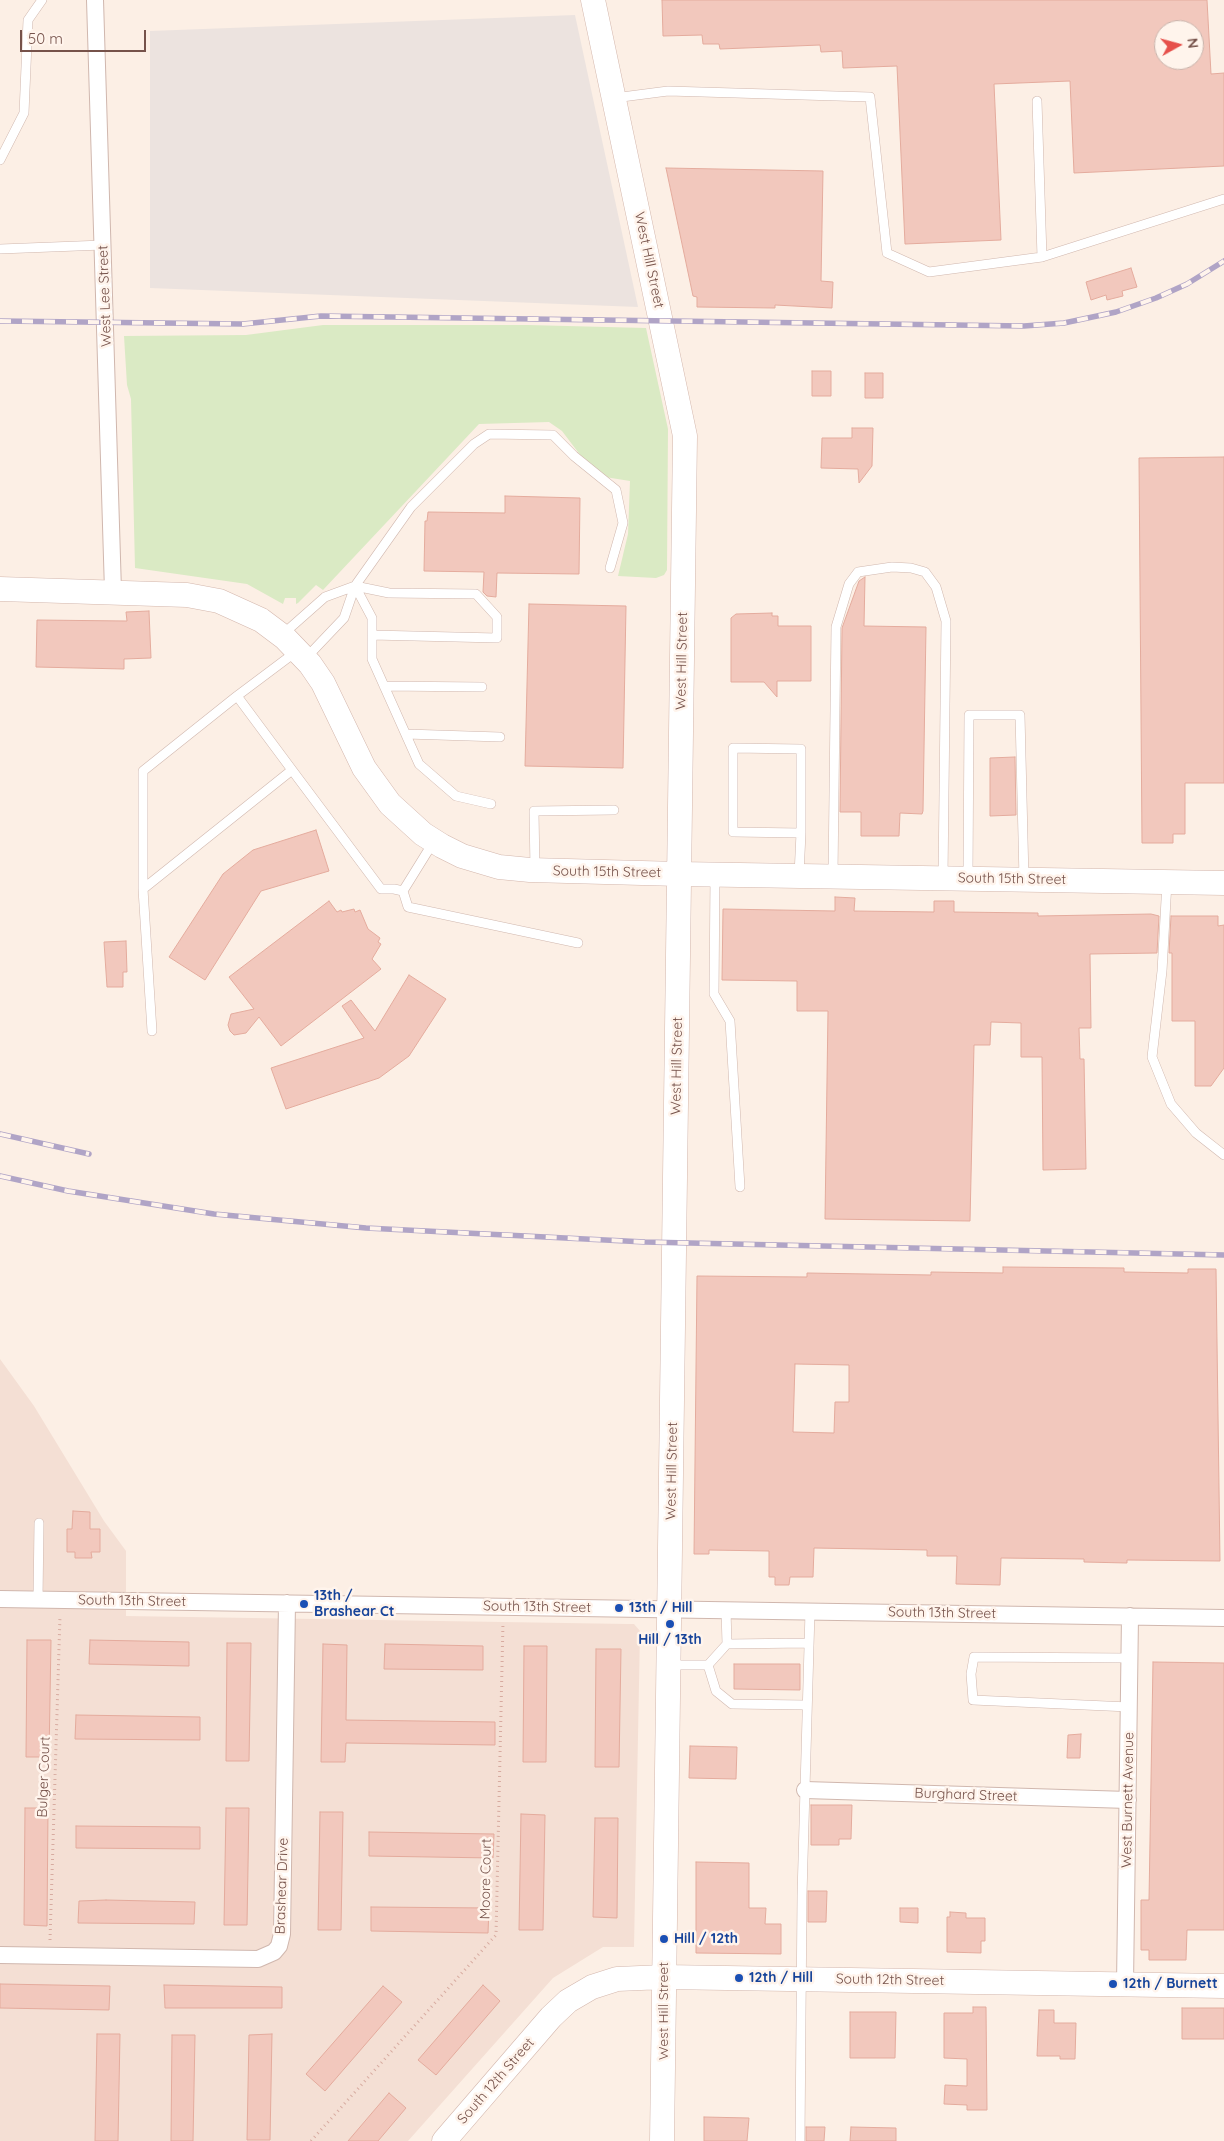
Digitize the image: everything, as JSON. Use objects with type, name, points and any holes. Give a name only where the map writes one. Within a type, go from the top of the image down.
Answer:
[{"type":"street","name":"West Lee Street","points":[[95,0],[113,591]]},
{"type":"street","name":"West Hill Street","points":[[593,0],[684,426],[662,2141]]},
{"type":"street","name":"South 15th Street","points":[[0,589],[187,594],[219,601],[261,620],[295,649],[323,683],[335,703],[356,752],[376,787],[406,820],[434,841],[462,856],[499,866],[534,870],[679,874],[1224,882]]},
{"type":"street","name":"South 13th Street","points":[[0,1598],[1224,1618]]},
{"type":"street","name":"Brashear Drive","points":[[0,1955],[258,1959],[268,1956],[279,1946],[282,1934],[287,1603]]},
{"type":"street","name":"West Burnett Avenue","points":[[1125,1984],[1130,1616]]},
{"type":"street","name":"Burghard Street","points":[[805,1790],[1128,1800]]},
{"type":"street","name":"South 12th Street","points":[[444,2141],[568,2001],[592,1987],[617,1979],[664,1977],[1224,1986]]},
{"type":"lane","points":[[0,160],[24,112],[28,20],[42,0]]},
{"type":"lane","points":[[614,98],[668,91],[870,98],[887,253],[929,272],[1042,257],[1224,199]]},
{"type":"lane","points":[[1037,101],[1042,257]]},
{"type":"lane","points":[[0,249],[103,245]]},
{"type":"lane","points":[[152,1031],[143,889],[143,771],[295,649],[344,618],[355,586],[411,508],[474,444],[488,434],[553,435],[574,456],[616,490],[623,523],[610,568]]},
{"type":"lane","points":[[833,876],[836,627],[849,584],[858,572],[892,567],[911,568],[925,572],[936,587],[946,621],[943,878]]},
{"type":"lane","points":[[355,586],[372,618],[372,659],[419,764],[456,796],[491,804]]},
{"type":"lane","points":[[295,649],[325,597],[355,586],[389,593],[476,594],[498,617],[498,638],[372,635]]},
{"type":"lane","points":[[384,686],[482,687]]},
{"type":"lane","points":[[237,696],[381,889],[394,888],[403,891]]},
{"type":"lane","points":[[968,878],[969,715],[1020,715],[1024,879]]},
{"type":"lane","points":[[406,734],[500,737]]},
{"type":"lane","points":[[799,875],[801,834],[801,749],[733,748],[733,832],[801,834]]},
{"type":"lane","points":[[143,889],[292,770]]},
{"type":"lane","points":[[534,870],[534,811],[614,810]]},
{"type":"lane","points":[[434,841],[403,891],[408,907],[578,944]]},
{"type":"lane","points":[[715,874],[714,994],[730,1021],[740,1187]]},
{"type":"lane","points":[[1167,882],[1162,971],[1152,1057],[1171,1104],[1196,1133],[1224,1155]]},
{"type":"lane","points":[[38,1599],[39,1523]]},
{"type":"lane","points":[[669,1665],[708,1665],[727,1644],[726,1610]]},
{"type":"lane","points":[[800,2141],[806,1705],[810,1611]]},
{"type":"lane","points":[[727,1644],[808,1643]]},
{"type":"lane","points":[[1129,1707],[973,1700],[971,1674],[974,1657],[1130,1658]]},
{"type":"lane","points":[[708,1665],[716,1692],[732,1704],[806,1705]]},
{"type":"path","name":"Bulger Court","points":[[49,1955],[61,1600]]},
{"type":"path","name":"Moore Court","points":[[311,2141],[496,1935],[503,1606]]},
{"type":"shaded area","points":[[575,15],[638,307],[150,288],[150,31]]},
{"type":"shaded area","points":[[0,1359],[34,1406],[104,1521],[126,1551],[126,1616],[634,1624],[640,1631],[634,1947],[603,1947],[553,1978],[408,2141],[0,2141]]},
{"type":"green space","points":[[323,325],[528,325],[646,328],[668,429],[667,570],[664,575],[656,578],[618,576],[628,534],[630,481],[605,477],[584,460],[562,431],[549,422],[479,424],[323,590],[316,585],[296,604],[296,598],[285,598],[283,604],[247,584],[135,568],[131,399],[127,385],[124,336],[246,335]]},
{"type":"building","points":[[662,0],[1207,0],[1211,74],[1224,73],[1224,166],[1074,173],[1070,81],[994,84],[1001,240],[905,244],[897,66],[843,68],[842,51],[821,52],[820,45],[720,49],[719,44],[703,44],[702,35],[663,36]]},
{"type":"building","points":[[666,168],[823,171],[821,281],[833,282],[832,308],[775,305],[775,308],[697,307],[697,297],[693,296]]},
{"type":"building","points":[[1131,268],[1137,287],[1122,291],[1123,296],[1107,300],[1106,295],[1091,300],[1086,282]]},
{"type":"building","points":[[812,371],[831,371],[831,396],[812,396]]},
{"type":"building","points":[[865,373],[883,373],[883,398],[865,398]]},
{"type":"building","points":[[852,428],[873,428],[872,466],[859,483],[858,469],[821,468],[822,438],[852,438]]},
{"type":"building","points":[[1224,457],[1224,783],[1185,783],[1185,834],[1173,834],[1173,843],[1142,843],[1139,458]]},
{"type":"building","points":[[505,496],[580,498],[579,574],[497,573],[496,597],[487,596],[483,592],[484,572],[424,571],[425,521],[427,521],[428,512],[505,513]]},
{"type":"building","points":[[865,577],[864,626],[926,627],[923,811],[922,814],[900,813],[899,836],[861,836],[861,812],[840,812],[842,628],[859,581]]},
{"type":"building","points":[[529,604],[626,606],[623,768],[525,766]]},
{"type":"building","points":[[149,611],[151,658],[124,659],[124,669],[36,667],[37,620],[127,621],[126,612]]},
{"type":"building","points":[[772,613],[772,616],[778,616],[778,626],[811,626],[811,681],[777,681],[777,697],[764,682],[731,682],[731,618],[736,614]]},
{"type":"building","points":[[1015,757],[1016,815],[990,816],[990,758]]},
{"type":"building","points":[[316,830],[329,871],[261,891],[205,980],[169,957],[223,874],[253,850]]},
{"type":"building","points":[[835,897],[855,898],[854,911],[934,912],[934,901],[954,901],[954,912],[1038,913],[1038,916],[1151,914],[1159,916],[1157,953],[1090,954],[1091,1028],[1079,1028],[1080,1059],[1084,1059],[1086,1169],[1043,1170],[1042,1057],[1021,1057],[1021,1023],[991,1022],[990,1045],[974,1045],[970,1221],[825,1219],[828,1011],[797,1011],[797,981],[722,980],[723,909],[835,911]]},
{"type":"building","points":[[329,901],[337,912],[341,910],[342,912],[354,909],[355,912],[360,910],[368,929],[380,938],[378,942],[381,944],[372,959],[381,969],[281,1046],[259,1017],[246,1033],[234,1035],[228,1025],[231,1014],[254,1009],[229,977]]},
{"type":"building","points":[[1171,916],[1218,916],[1218,926],[1224,925],[1224,1068],[1211,1086],[1195,1086],[1195,1021],[1172,1021],[1172,953],[1169,953]]},
{"type":"building","points":[[126,941],[127,972],[123,972],[123,987],[107,987],[104,942]]},
{"type":"building","points":[[409,975],[446,999],[409,1056],[379,1078],[286,1109],[271,1068],[364,1038],[342,1006],[351,1000],[375,1031]]},
{"type":"building","points":[[1003,1267],[1124,1268],[1124,1272],[1188,1273],[1188,1269],[1216,1269],[1220,1561],[1127,1560],[1127,1563],[1084,1562],[1084,1559],[1001,1558],[1000,1585],[956,1584],[957,1556],[927,1556],[927,1550],[814,1548],[813,1577],[790,1577],[789,1585],[775,1585],[775,1577],[769,1577],[769,1551],[709,1550],[709,1554],[694,1554],[697,1276],[807,1277],[807,1273],[931,1275],[931,1272],[1003,1273]],"holes":[[[795,1364],[849,1365],[849,1402],[835,1402],[834,1433],[793,1432]]]},
{"type":"building","points":[[73,1511],[90,1512],[90,1529],[100,1529],[100,1552],[91,1552],[92,1558],[75,1558],[75,1552],[67,1552],[67,1529],[72,1529]]},
{"type":"building","points":[[27,1640],[51,1640],[49,1757],[26,1757]]},
{"type":"building","points":[[90,1640],[189,1642],[189,1666],[89,1664]]},
{"type":"building","points":[[227,1643],[251,1643],[249,1761],[226,1761]]},
{"type":"building","points":[[323,1644],[347,1645],[346,1720],[495,1722],[495,1745],[346,1743],[345,1762],[321,1762]]},
{"type":"building","points":[[385,1644],[483,1646],[483,1670],[384,1669]]},
{"type":"building","points":[[524,1646],[547,1646],[546,1762],[523,1762]]},
{"type":"building","points":[[596,1649],[621,1649],[619,1767],[595,1767]]},
{"type":"building","points":[[1153,1662],[1224,1663],[1224,1930],[1187,1930],[1186,1960],[1149,1960],[1149,1950],[1141,1950],[1141,1900],[1149,1900]]},
{"type":"building","points":[[734,1664],[800,1664],[800,1690],[734,1689]]},
{"type":"building","points":[[76,1715],[200,1717],[200,1740],[75,1739]]},
{"type":"building","points":[[1081,1734],[1080,1758],[1067,1758],[1068,1735]]},
{"type":"building","points":[[690,1746],[737,1747],[736,1779],[689,1778]]},
{"type":"building","points":[[811,1805],[852,1805],[851,1839],[839,1839],[839,1845],[811,1845]]},
{"type":"building","points":[[25,1808],[48,1808],[47,1926],[24,1925]]},
{"type":"building","points":[[226,1808],[249,1808],[247,1925],[224,1925]]},
{"type":"building","points":[[320,1812],[343,1812],[341,1930],[318,1930]]},
{"type":"building","points":[[521,1814],[545,1815],[543,1930],[519,1930]]},
{"type":"building","points":[[595,1818],[618,1818],[617,1918],[593,1917]]},
{"type":"building","points":[[76,1826],[200,1827],[200,1849],[76,1848]]},
{"type":"building","points":[[369,1832],[494,1834],[493,1858],[369,1856]]},
{"type":"building","points":[[696,1862],[749,1863],[749,1908],[766,1908],[765,1924],[781,1924],[781,1954],[696,1953]]},
{"type":"building","points":[[808,1891],[827,1891],[826,1922],[808,1922]]},
{"type":"building","points":[[79,1901],[195,1902],[194,1924],[78,1923]]},
{"type":"building","points":[[371,1907],[489,1908],[488,1933],[371,1931]]},
{"type":"building","points":[[900,1908],[918,1908],[918,1923],[900,1922]]},
{"type":"building","points":[[950,1912],[966,1913],[966,1918],[985,1918],[985,1941],[981,1941],[981,1953],[947,1952],[947,1917],[950,1917]]},
{"type":"building","points":[[0,1984],[110,1986],[109,2010],[0,2008]]},
{"type":"building","points":[[164,1985],[282,1987],[282,2008],[165,2008]]},
{"type":"building","points":[[483,1985],[500,2001],[436,2075],[418,2060]]},
{"type":"building","points":[[383,1986],[402,2002],[325,2091],[306,2074]]},
{"type":"building","points":[[973,2007],[986,2007],[987,2110],[967,2110],[967,2105],[944,2104],[945,2085],[967,2086],[967,2059],[944,2058],[944,2013],[973,2013]]},
{"type":"building","points":[[1182,2008],[1224,2008],[1224,2039],[1182,2039]]},
{"type":"building","points":[[1039,2010],[1054,2010],[1054,2023],[1076,2023],[1075,2059],[1060,2059],[1060,2056],[1037,2056]]},
{"type":"building","points":[[850,2012],[896,2012],[895,2058],[850,2058]]},
{"type":"building","points":[[97,2034],[120,2034],[118,2141],[95,2141]]},
{"type":"building","points":[[272,2034],[270,2140],[247,2140],[249,2035]]},
{"type":"building","points":[[172,2035],[195,2035],[193,2141],[171,2141]]},
{"type":"building","points":[[389,2093],[406,2108],[378,2141],[348,2141]]},
{"type":"building","points":[[704,2117],[749,2118],[747,2141],[704,2141]]},
{"type":"building","points":[[806,2127],[825,2127],[824,2141],[806,2141]]},
{"type":"building","points":[[851,2127],[896,2128],[896,2141],[850,2141]]},
{"type":"railway","points":[[0,321],[243,324],[321,316],[1024,326],[1064,323],[1116,312],[1156,298],[1187,284],[1224,261]]},
{"type":"railway","points":[[0,1134],[89,1154]]},
{"type":"railway","points":[[0,1176],[68,1191],[214,1214],[366,1228],[645,1242],[1224,1255]]},
{"type":"place","name":"13th / Brashear Ct","points":[[304,1604]]},
{"type":"place","name":"13th / Hill","points":[[619,1608]]},
{"type":"place","name":"Hill / 13th","points":[[670,1624]]},
{"type":"place","name":"Hill / 12th","points":[[664,1939]]},
{"type":"place","name":"12th / Hill","points":[[739,1978]]},
{"type":"place","name":"12th / Burnett","points":[[1113,1984]]}]
